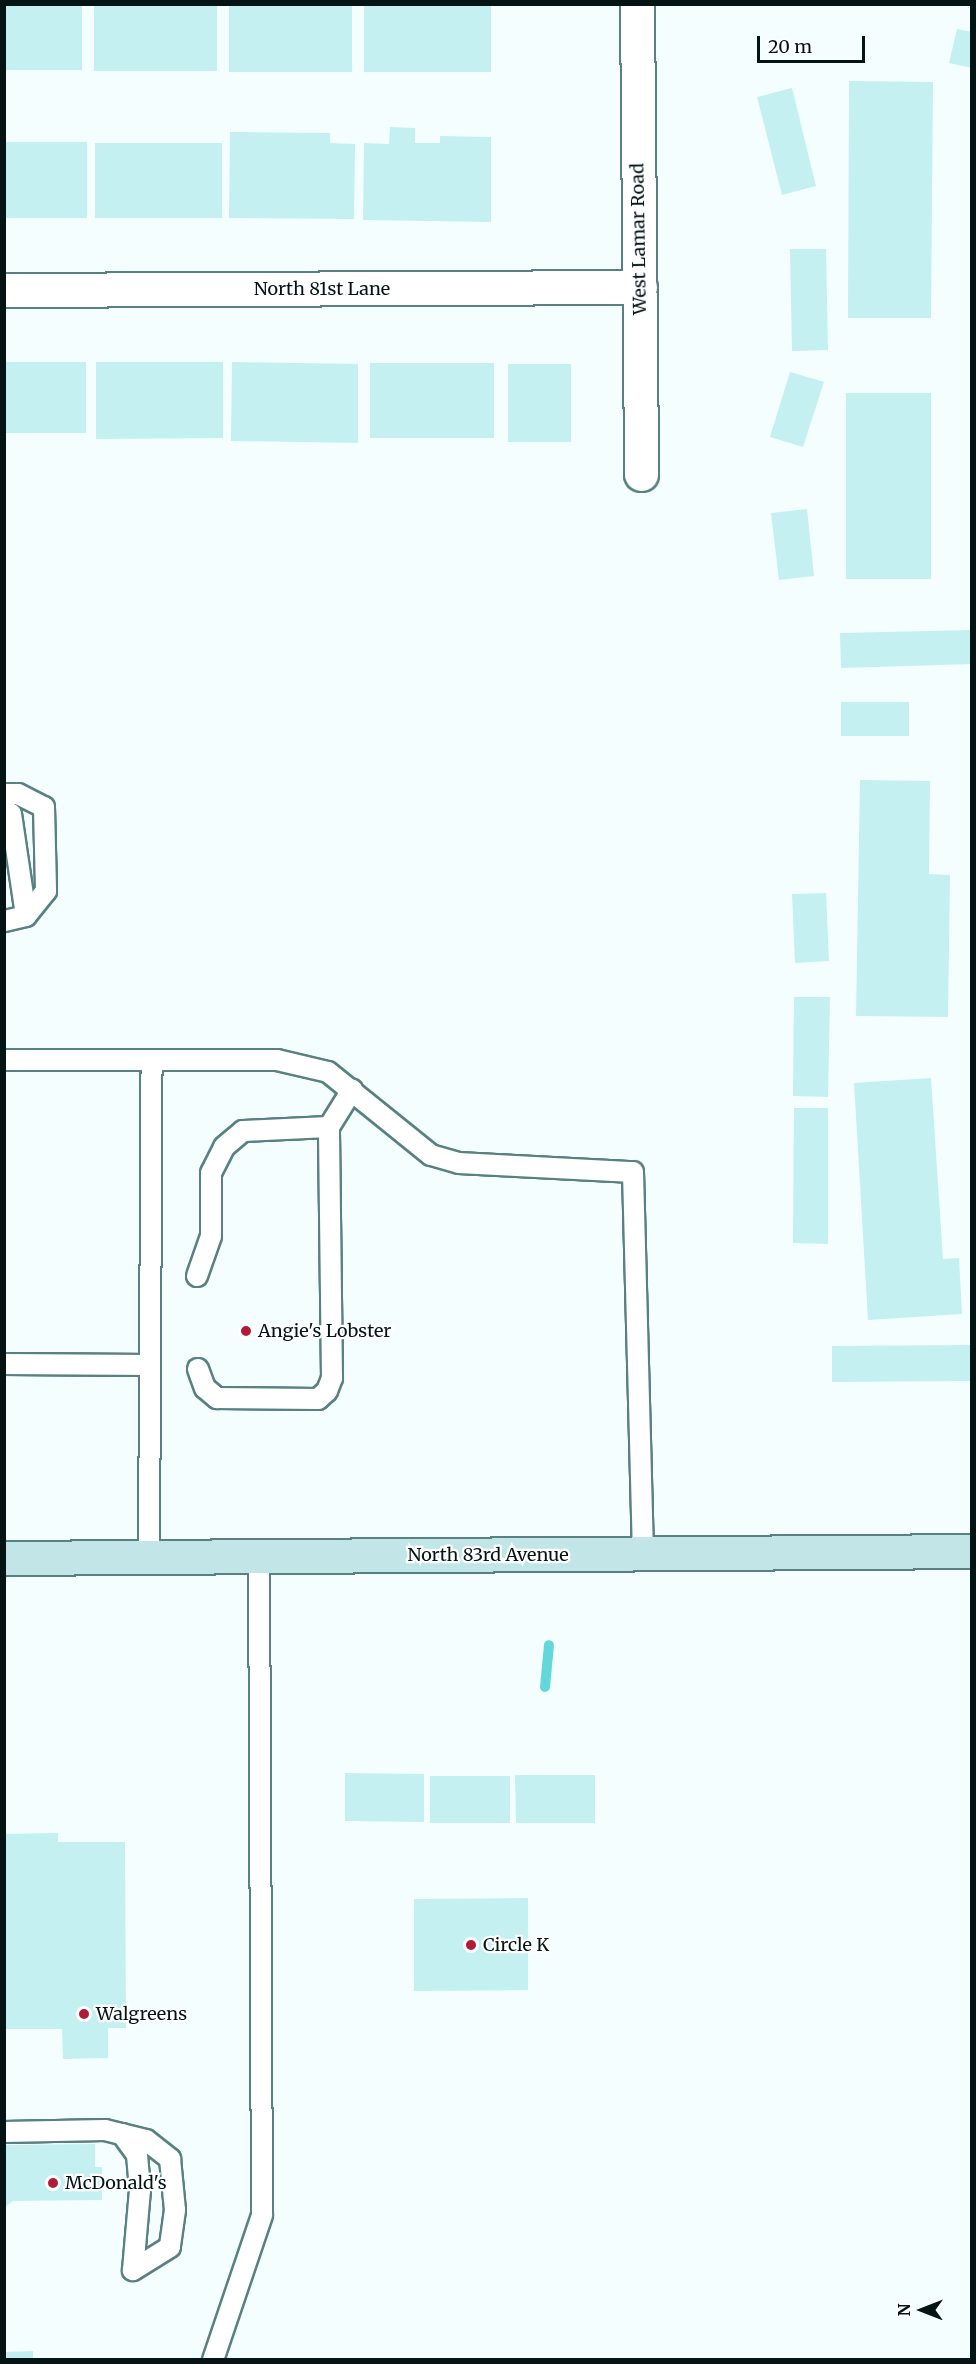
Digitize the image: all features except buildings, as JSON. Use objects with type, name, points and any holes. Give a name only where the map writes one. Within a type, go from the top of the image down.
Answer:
[{"type":"main road","name":"North 83rd Avenue","points":[[4,1558],[972,1551]]},
{"type":"street","name":"West Lamar Road","points":[[637,4],[642,474]]},
{"type":"street","name":"North 81st Lane","points":[[4,290],[640,287]]},
{"type":"lane","points":[[4,794],[18,794],[44,807],[46,891],[26,916],[4,921]]},
{"type":"lane","points":[[4,810],[11,814],[26,916]]},
{"type":"lane","points":[[4,1060],[277,1060],[328,1072],[431,1155],[459,1163],[633,1172],[643,1554]]},
{"type":"lane","points":[[149,1557],[152,1060]]},
{"type":"lane","points":[[198,1369],[205,1388],[217,1398],[318,1399],[332,1378],[329,1126],[352,1090]]},
{"type":"lane","points":[[197,1276],[211,1236],[211,1173],[224,1147],[243,1131],[329,1126]]},
{"type":"lane","points":[[4,1364],[150,1365]]},
{"type":"lane","points":[[213,2360],[262,2215],[259,1557]]},
{"type":"lane","points":[[4,2132],[122,2134],[146,2140],[170,2159],[173,2184],[170,2247],[133,2270],[140,2190],[137,2155],[122,2134]]},
{"type":"waterway","points":[[545,1687],[549,1645]]},
{"type":"place","name":"Angie's Lobster","points":[[246,1331]]},
{"type":"place","name":"Circle K","points":[[471,1945]]},
{"type":"place","name":"Walgreens","points":[[84,2014]]},
{"type":"place","name":"McDonald's","points":[[53,2183]]}]
